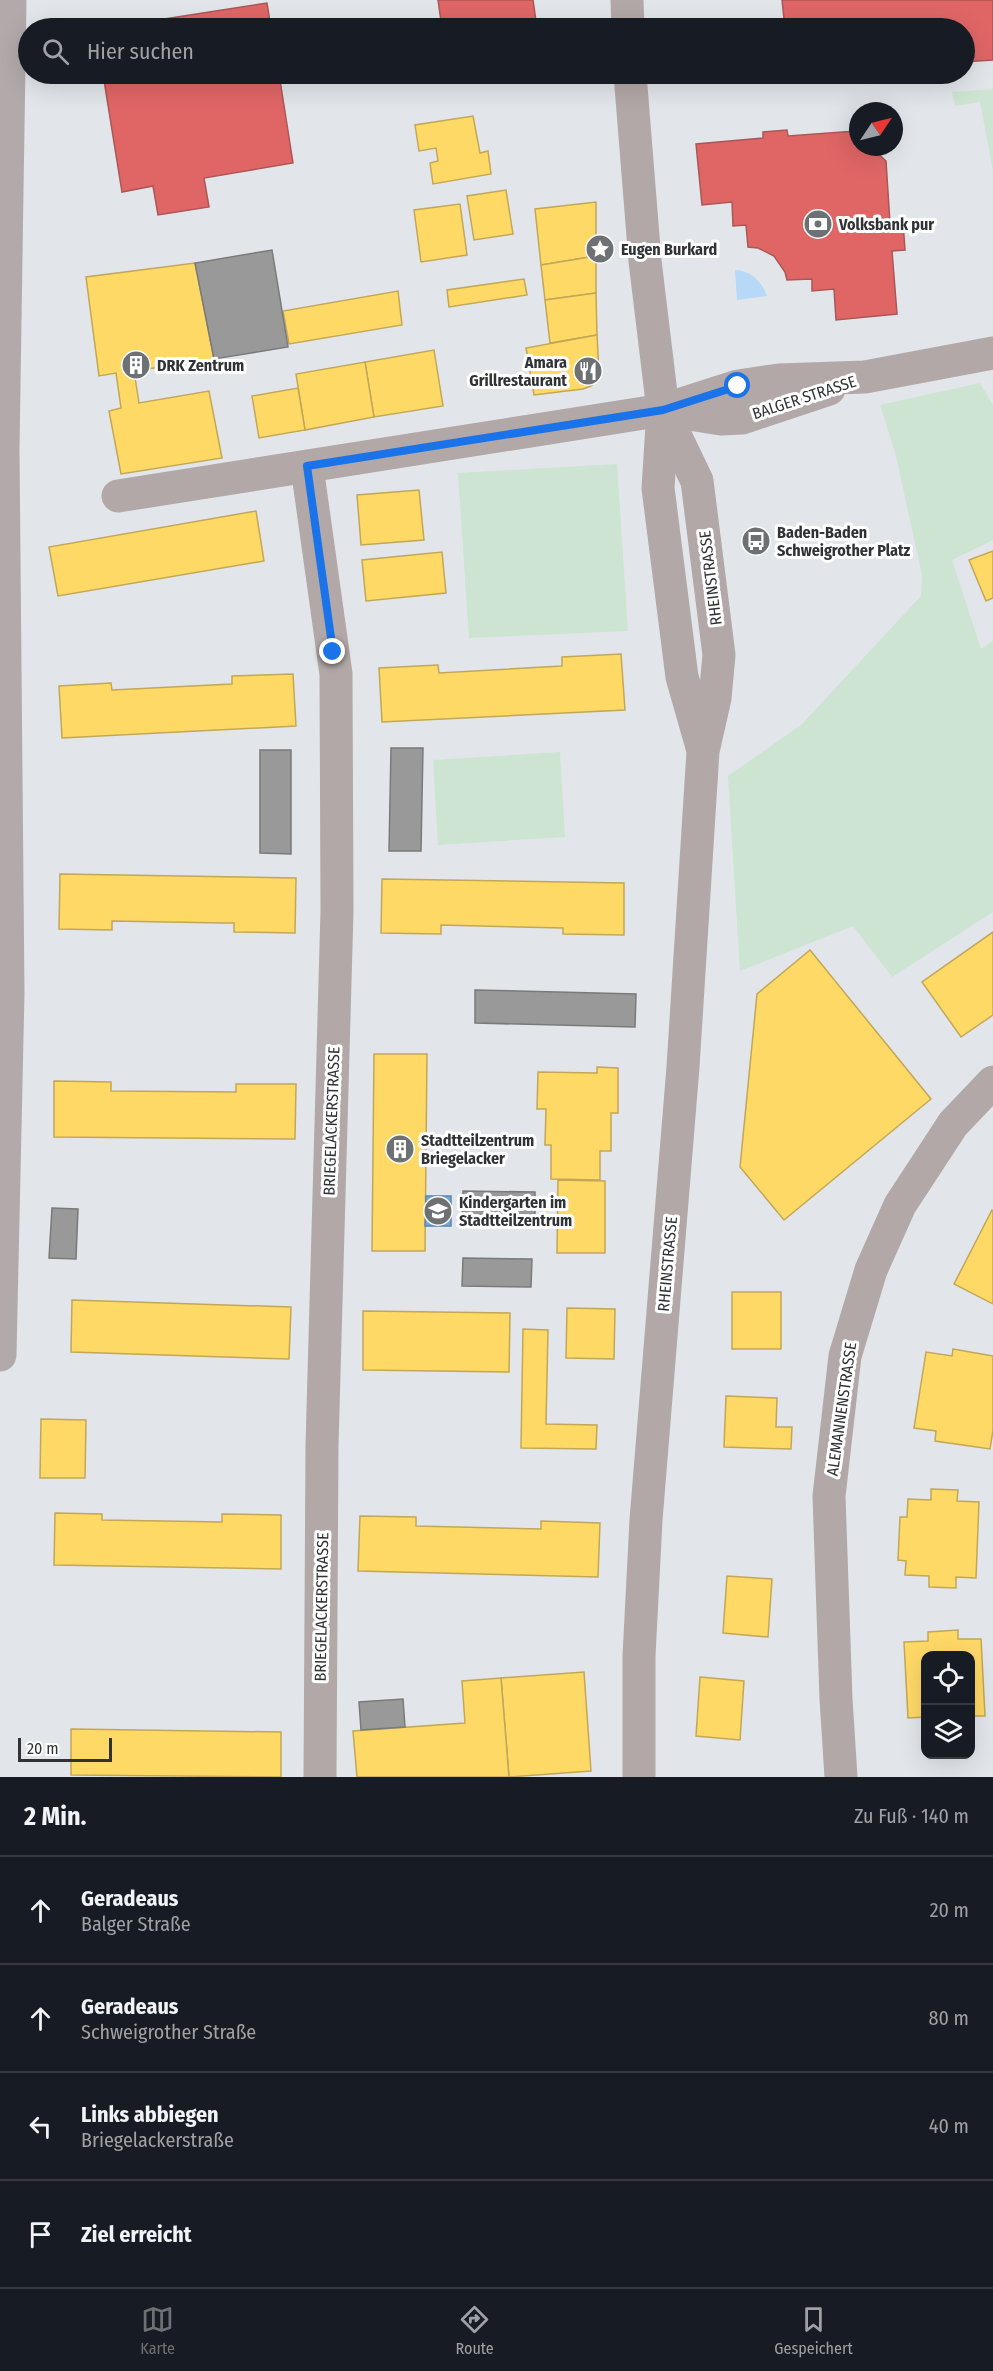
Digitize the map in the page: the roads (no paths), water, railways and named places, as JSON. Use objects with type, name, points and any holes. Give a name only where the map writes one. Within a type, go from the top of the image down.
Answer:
[{"type":"main road","points":[[0,1355],[8,993],[3,449],[10,0]]},
{"type":"street","points":[[627,0],[628,18]]},
{"type":"street","name":"RHEINSTRASSE","points":[[631,84],[645,261],[663,410],[697,481],[719,655],[715,698],[703,751],[683,1066],[646,1520],[639,1656],[639,1777]]},
{"type":"street","name":"BALGER STRASSE","points":[[118,496],[663,410],[738,386],[778,380],[865,377],[993,353]]},
{"type":"street","name":"BRIEGELACKERSTRASSE","points":[[307,466],[335,661],[336,686],[337,911],[322,1445],[320,1777]]},
{"type":"street","name":"ALEMANNENSTRASSE","points":[[841,1777],[829,1496],[845,1356],[871,1270],[900,1205],[953,1124],[993,1082]]},
{"type":"water","points":[[735,270],[755,277],[767,296],[737,300]]},
{"type":"place","name":"Volksbank pur","points":[[818,224]]},
{"type":"place","name":"Eugen Burkard","points":[[600,249]]},
{"type":"place","name":"DRK Zentrum","points":[[136,365]]},
{"type":"place","name":"Amara Grillrestaurant","points":[[588,371]]},
{"type":"place","name":"Baden-Baden Schweigrother Platz","points":[[756,541]]},
{"type":"place","name":"Stadtteilzentrum Briegelacker","points":[[400,1149]]},
{"type":"place","name":"Kindergarten im Stadtteilzentrum","points":[[438,1211]]}]
